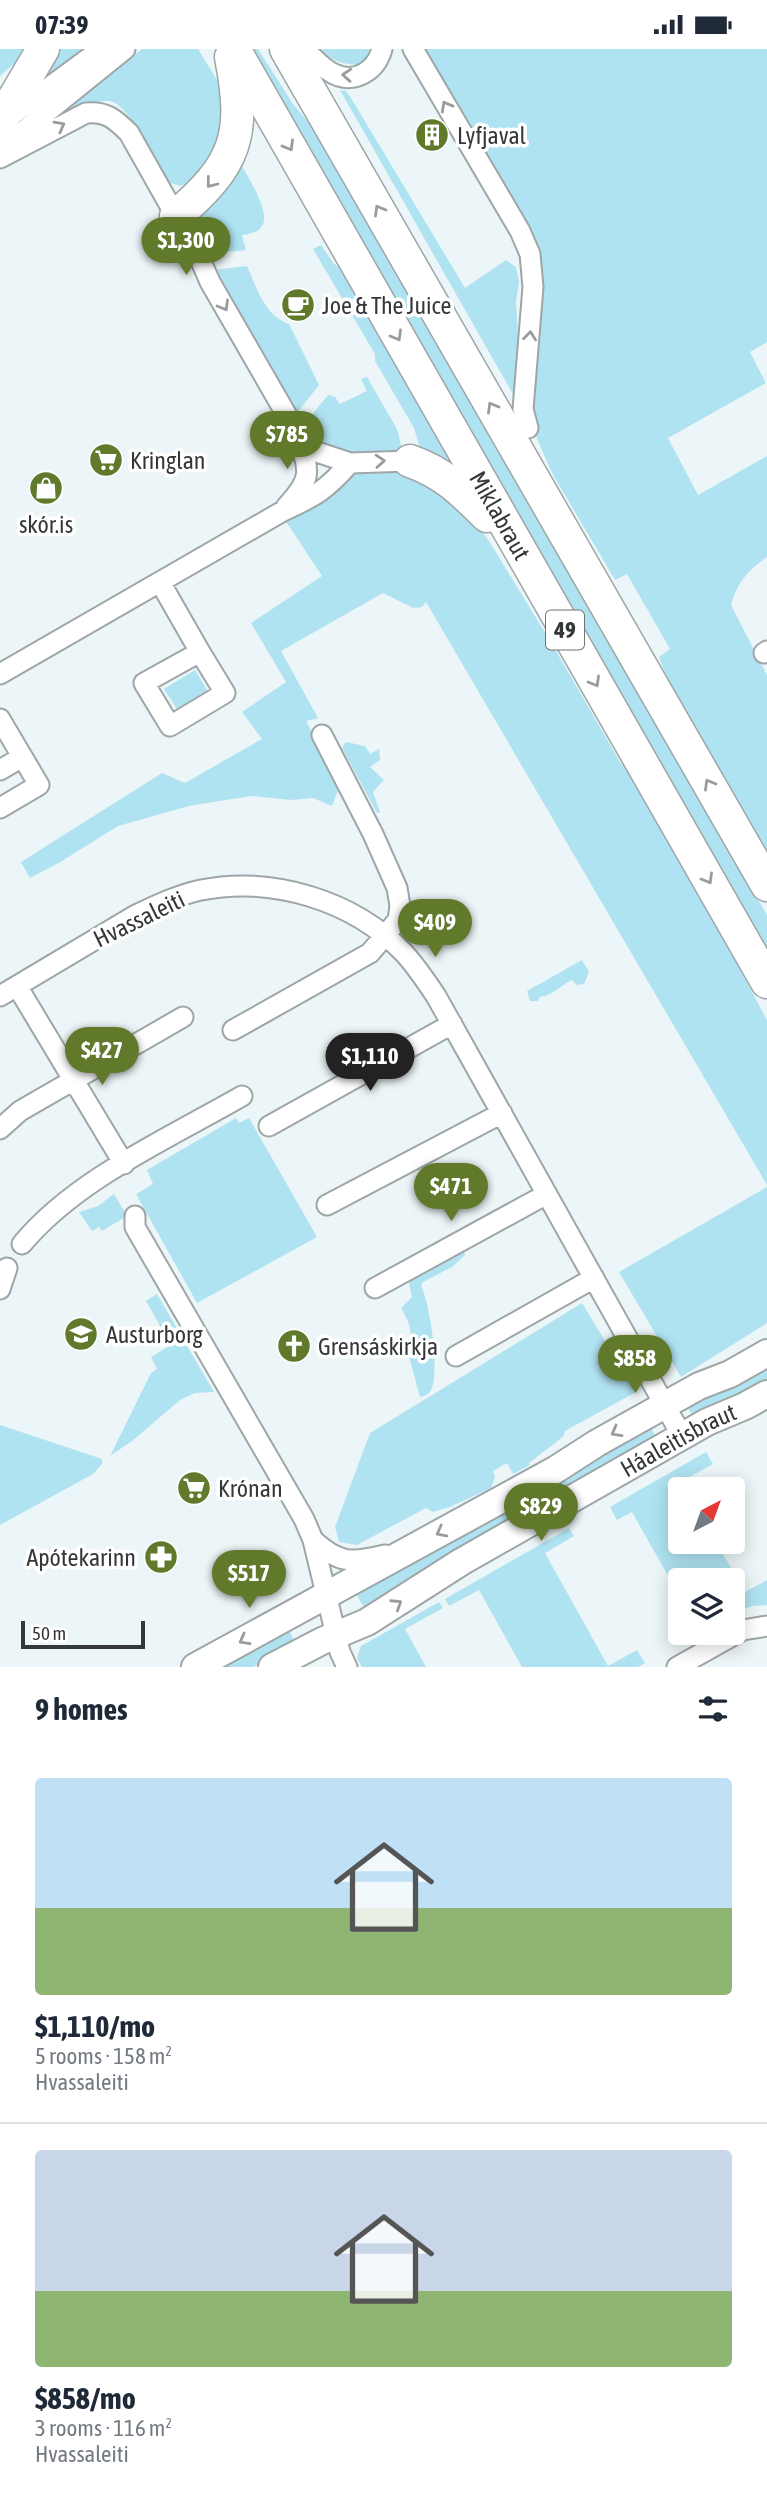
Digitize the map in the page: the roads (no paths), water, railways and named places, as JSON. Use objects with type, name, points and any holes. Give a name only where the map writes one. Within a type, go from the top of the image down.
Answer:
[{"type":"highway","points":[[0,123],[43,49]]},
{"type":"highway","points":[[176,216],[211,184],[235,140],[238,94],[232,49]]},
{"type":"highway","name":"Miklabraut","points":[[232,49],[767,982]]},
{"type":"highway","name":"Miklabraut","points":[[300,50],[660,700],[767,885]]},
{"type":"highway","points":[[528,428],[537,457],[643,640],[660,700]]},
{"type":"highway","points":[[410,461],[453,482],[516,545]]},
{"type":"main road","name":"Háaleitisbraut","points":[[195,1667],[573,1460],[597,1443],[665,1405],[767,1353]]},
{"type":"main road","name":"Háaleitisbraut","points":[[272,1667],[367,1622],[461,1562],[682,1436],[767,1394]]},
{"type":"street","points":[[0,123],[101,49]]},
{"type":"street","points":[[0,150],[125,49]]},
{"type":"street","points":[[300,50],[334,74],[348,78],[369,71],[382,49]]},
{"type":"street","points":[[413,49],[520,231],[530,254],[533,287],[523,409],[528,428]]},
{"type":"street","points":[[0,158],[86,113],[99,112],[115,119],[129,133],[210,282],[297,433],[308,467],[306,481],[283,511]]},
{"type":"street","points":[[297,433],[317,451],[350,463],[410,461]]},
{"type":"street","points":[[0,674],[283,511],[316,496],[350,463]]},
{"type":"street","points":[[160,582],[200,652]]},
{"type":"street","points":[[0,719],[39,785],[0,807]]},
{"type":"street","points":[[233,1030],[370,953],[398,920],[400,906],[397,888],[373,834],[322,735]]},
{"type":"street","points":[[0,770],[22,757]]},
{"type":"street","name":"Hvassaleiti","points":[[124,1164],[75,1080],[8,991],[136,915],[201,890],[247,886],[278,888],[300,893],[351,914],[386,936],[420,972],[452,1024],[682,1436]]},
{"type":"street","points":[[0,1129],[20,1111],[183,1017]]},
{"type":"street","points":[[270,1125],[452,1024]]},
{"type":"street","points":[[22,1244],[55,1209],[124,1164],[242,1096]]},
{"type":"street","points":[[327,1205],[502,1113]]},
{"type":"street","points":[[375,1288],[547,1194]]},
{"type":"street","points":[[135,1216],[135,1227],[304,1520],[313,1540],[341,1655],[347,1667]]},
{"type":"street","points":[[0,1289],[7,1268]]},
{"type":"street","points":[[456,1356],[594,1278]]},
{"type":"street","name":"Háaleitisbraut","points":[[313,1540],[326,1552],[357,1562],[407,1551]]},
{"type":"street","points":[[677,1667],[743,1630],[767,1626]]},
{"type":"place","name":"Lyfjaval","points":[[432,135]]},
{"type":"place","name":"Joe & The Juice","points":[[298,305]]},
{"type":"place","name":"Kringlan","points":[[106,460]]},
{"type":"place","name":"skór.is","points":[[46,488]]},
{"type":"place","name":"Austurborg","points":[[81,1334]]},
{"type":"place","name":"Grensáskirkja","points":[[294,1346]]},
{"type":"place","name":"Krónan","points":[[194,1488]]},
{"type":"place","name":"Apótekarinn","points":[[161,1557]]}]
